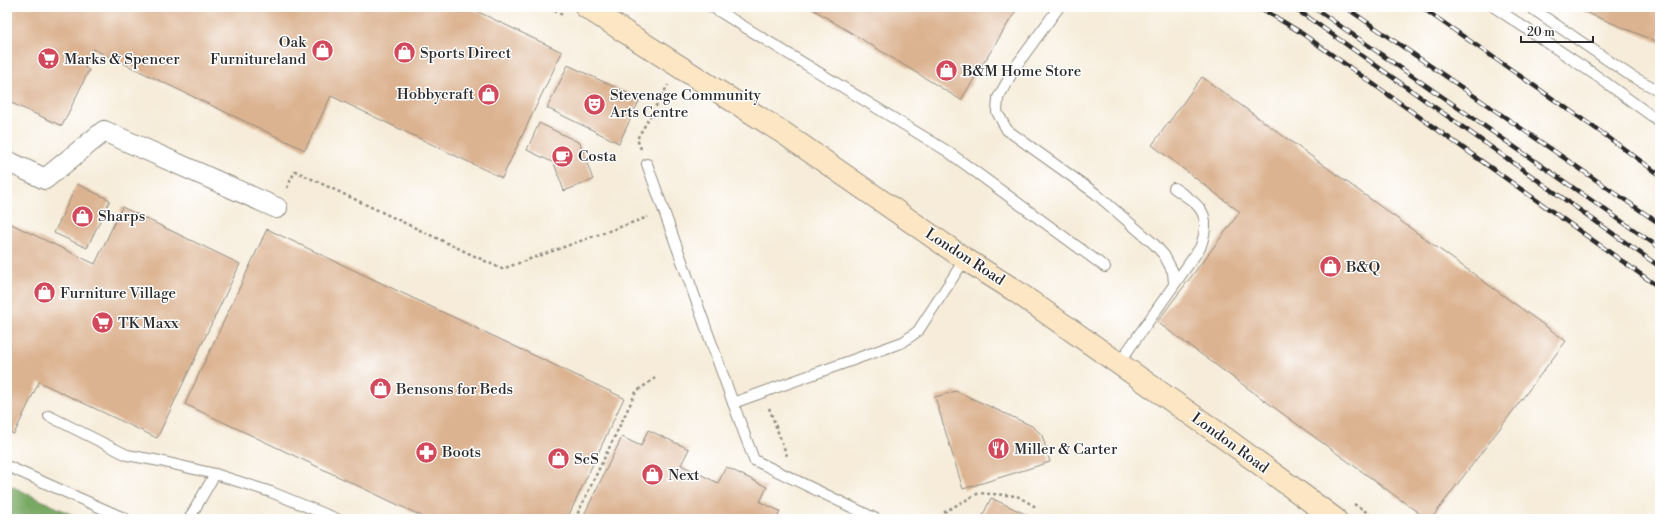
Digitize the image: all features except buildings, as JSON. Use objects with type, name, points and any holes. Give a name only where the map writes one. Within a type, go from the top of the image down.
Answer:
[{"type":"main road","name":"London Road","points":[[586,7],[785,134],[965,259],[1014,290],[1119,363],[1335,519]]},
{"type":"street","points":[[7,161],[45,179],[104,131],[277,208]]},
{"type":"lane","points":[[712,7],[947,151],[1105,266]]},
{"type":"lane","points":[[1059,7],[1016,66],[998,98],[997,112],[1007,130],[1095,193],[1154,244],[1164,255],[1174,272],[1174,283]]},
{"type":"lane","points":[[1494,7],[1594,74],[1660,122]]},
{"type":"lane","points":[[1530,7],[1632,76],[1660,91]]},
{"type":"lane","points":[[647,164],[754,460],[876,519]]},
{"type":"lane","points":[[1119,363],[1200,248],[1205,234],[1203,213],[1195,202],[1174,188]]},
{"type":"lane","points":[[733,403],[902,342],[918,331],[965,259]]},
{"type":"lane","points":[[48,416],[127,455],[215,474],[272,492],[337,519]]},
{"type":"lane","points":[[7,466],[126,519]]},
{"type":"lane","points":[[189,519],[215,474]]},
{"type":"path","points":[[647,164],[637,139],[679,66]]},
{"type":"path","points":[[277,208],[295,171],[502,268],[664,211]]},
{"type":"path","points":[[575,519],[636,392],[654,378]]},
{"type":"path","points":[[763,392],[792,468],[788,477]]},
{"type":"path","points":[[944,512],[979,493],[1017,496],[1036,507]]},
{"type":"green space","points":[[7,484],[81,519],[7,519]]},
{"type":"railway","points":[[1259,7],[1300,32],[1660,288]]},
{"type":"railway","points":[[1292,7],[1660,267]]},
{"type":"railway","points":[[1313,7],[1660,248]]},
{"type":"railway","points":[[1345,7],[1660,224]]},
{"type":"railway","points":[[1421,7],[1660,175]]},
{"type":"place","name":"Oak Furnitureland","points":[[322,51]]},
{"type":"place","name":"Sports Direct","points":[[404,53]]},
{"type":"place","name":"Marks & Spencer","points":[[48,59]]},
{"type":"place","name":"B&M Home Store","points":[[946,71]]},
{"type":"place","name":"Hobbycraft","points":[[489,94]]},
{"type":"place","name":"Stevenage Community Arts Centre","points":[[594,104]]},
{"type":"place","name":"Costa","points":[[563,156]]},
{"type":"place","name":"Sharps","points":[[82,216]]},
{"type":"place","name":"B&Q","points":[[1331,267]]},
{"type":"place","name":"Furniture Village","points":[[44,293]]},
{"type":"place","name":"TK Maxx","points":[[102,323]]},
{"type":"place","name":"Bensons for Beds","points":[[380,389]]},
{"type":"place","name":"Miller & Carter","points":[[998,449]]},
{"type":"place","name":"Boots","points":[[427,452]]},
{"type":"place","name":"ScS","points":[[558,459]]},
{"type":"place","name":"Next","points":[[653,475]]}]
